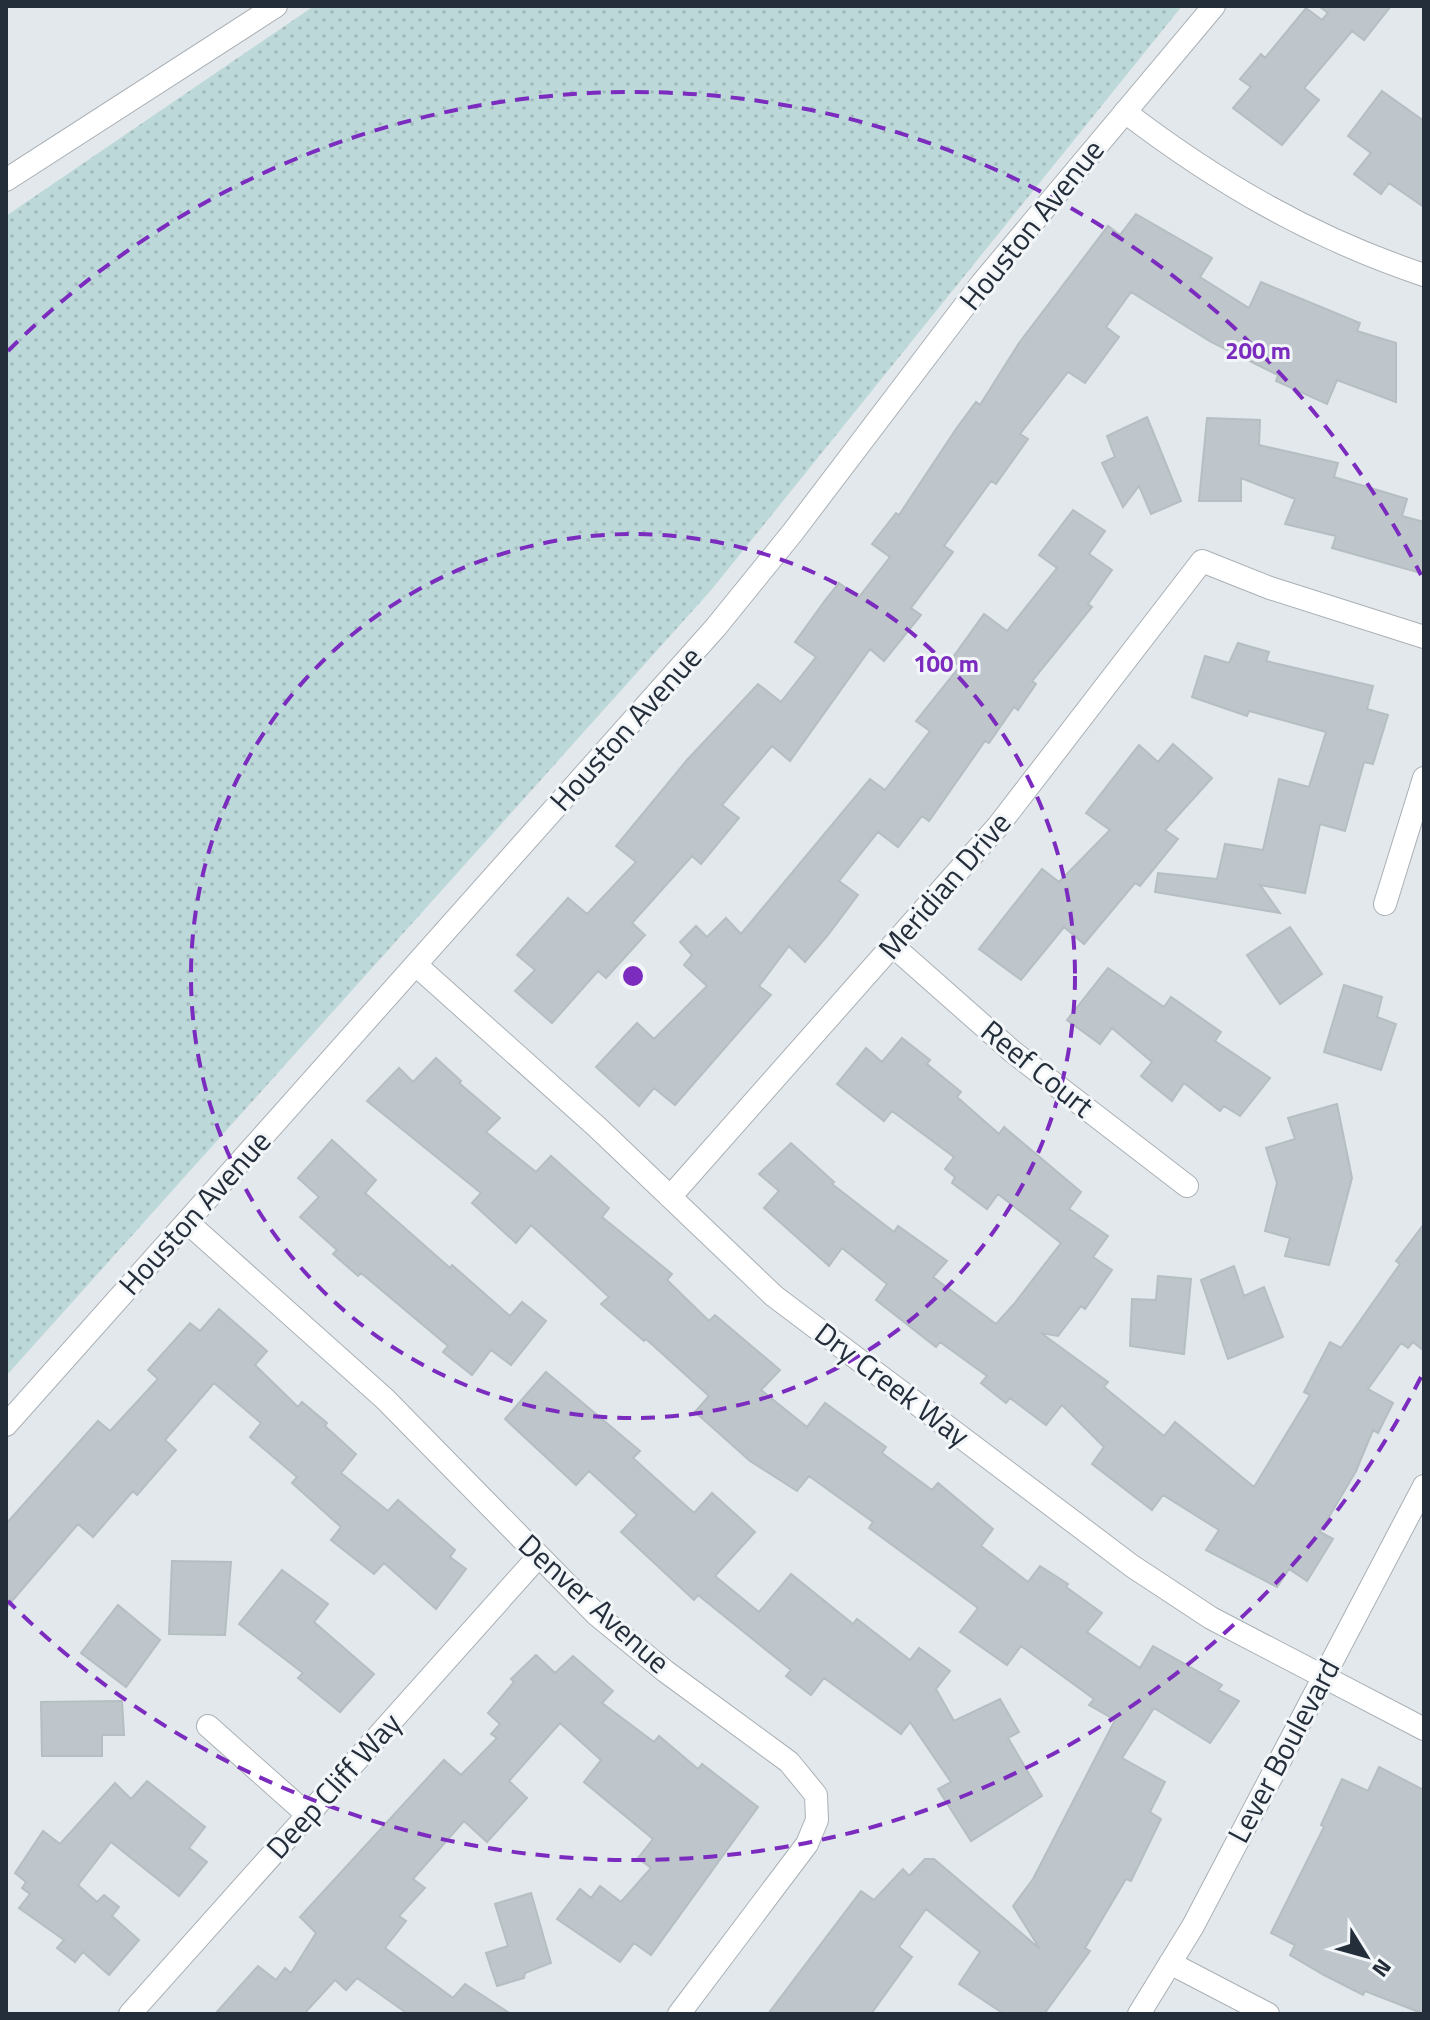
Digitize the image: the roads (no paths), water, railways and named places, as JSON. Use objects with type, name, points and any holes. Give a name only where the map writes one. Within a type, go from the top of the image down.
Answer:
[{"type":"street","points":[[6,180],[276,6]]},
{"type":"street","name":"Houston Avenue","points":[[6,1425],[716,627],[793,532],[982,283],[1214,6]]},
{"type":"street","points":[[1125,112],[1239,193],[1308,230],[1424,275]]},
{"type":"street","name":"Meridian Drive","points":[[670,1197],[998,826],[1202,561],[1270,588],[1424,637]]},
{"type":"street","points":[[1385,904],[1424,778]]},
{"type":"street","name":"Reef Court","points":[[893,946],[1013,1052],[1187,1186]]},
{"type":"street","name":"Dry Creek Way","points":[[416,965],[774,1296],[1132,1566],[1211,1618],[1424,1729]]},
{"type":"street","name":"Denver Avenue","points":[[187,1222],[385,1399],[597,1615],[654,1662],[789,1762],[816,1795],[817,1820],[807,1844],[679,2014]]},
{"type":"street","name":"Lever Boulevard","points":[[1139,2014],[1170,1963],[1424,1486]]},
{"type":"street","name":"Deep Cliff Way","points":[[130,2014],[538,1557]]},
{"type":"street","points":[[208,1726],[308,1815]]},
{"type":"street","points":[[1170,1963],[1268,2014]]}]
